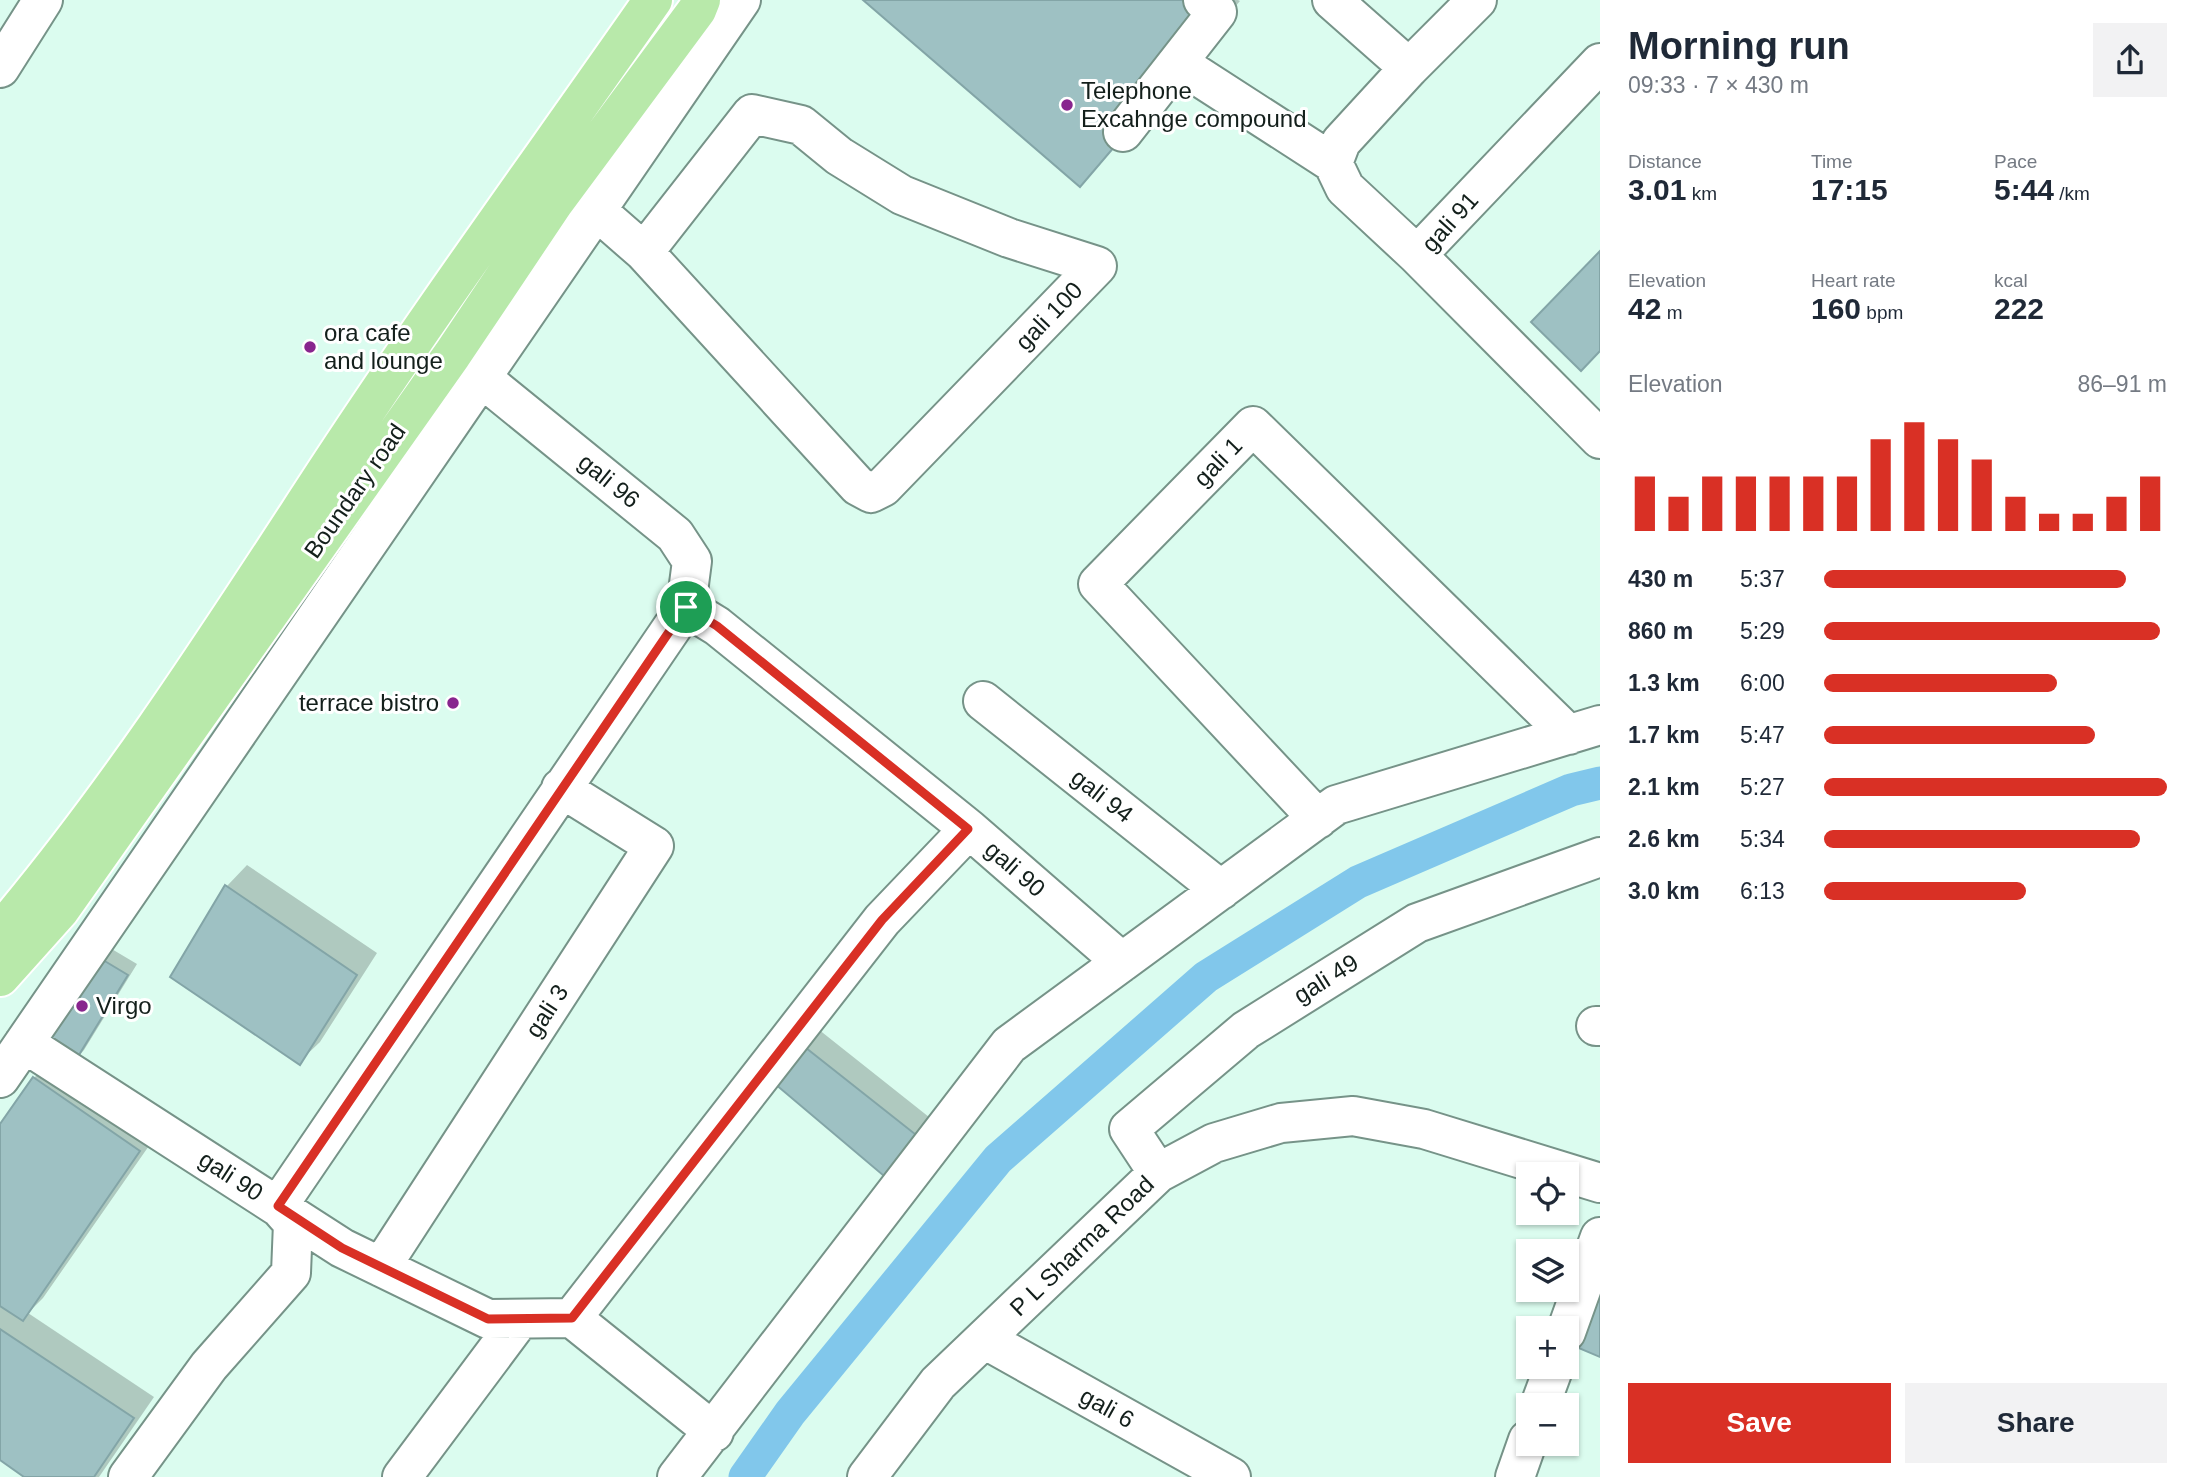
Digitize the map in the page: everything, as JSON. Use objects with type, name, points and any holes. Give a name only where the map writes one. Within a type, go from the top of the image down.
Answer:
[{"type":"main road","name":"Boundary road","points":[[0,933],[44,880],[242,604],[331,464],[653,0]]},
{"type":"main road","name":"Boundary road","points":[[0,977],[60,910],[452,355],[547,214],[697,10],[701,0]]},
{"type":"street","points":[[0,68],[43,0]]},
{"type":"street","points":[[0,1078],[741,0]]},
{"type":"street","points":[[1123,132],[1217,12],[1203,0]]},
{"type":"street","points":[[1332,0],[1409,68]]},
{"type":"street","points":[[1339,176],[1341,142],[1476,0]]},
{"type":"street","points":[[1178,62],[1339,176],[1417,255]]},
{"type":"street","name":"gali 91","points":[[1600,63],[1417,255],[1600,439]]},
{"type":"street","name":"gali 100","points":[[597,211],[643,252],[858,486],[872,493],[883,487],[1097,266],[1009,238],[902,195],[839,156],[801,125],[752,114],[643,252]]},
{"type":"street","name":"gali 96","points":[[422,333],[484,377],[675,535],[692,561],[686,607]]},
{"type":"street","name":"gali 1","points":[[1318,819],[1098,584],[1253,426],[1584,730]]},
{"type":"street","points":[[128,1477],[209,1366],[291,1273],[293,1223],[278,1206],[686,607],[717,626],[968,829]]},
{"type":"street","name":"gali 94","points":[[984,701],[1221,890]]},
{"type":"street","points":[[677,1477],[1009,1045],[1336,806],[1584,730]]},
{"type":"street","name":"gali 3","points":[[382,1267],[654,846],[561,788]]},
{"type":"street","name":"gali 90","points":[[24,1043],[342,1248],[488,1319],[572,1318],[882,920],[968,829],[1122,962]]},
{"type":"street","name":"gali 49","points":[[1158,1173],[1129,1129],[1246,1030],[1417,923],[1600,857]]},
{"type":"street","name":"P L Sharma Road","points":[[867,1477],[938,1383],[1158,1173],[1214,1143],[1281,1123],[1353,1116],[1424,1129],[1497,1148],[1600,1183]]},
{"type":"street","points":[[1572,1316],[1600,1237]]},
{"type":"street","points":[[572,1318],[714,1432]]},
{"type":"street","points":[[402,1477],[520,1319]]},
{"type":"street","name":"gali 6","points":[[984,1339],[1231,1477]]},
{"type":"street","points":[[1515,1477],[1522,1456]]},
{"type":"building","name":"Telephone Excahnge compound","points":[[863,0],[1189,0],[1220,23],[1080,187]]},
{"type":"building","points":[[1600,251],[1600,351],[1581,371],[1531,322]]},
{"type":"building","points":[[225,885],[357,975],[300,1065],[170,977]]},
{"type":"building","points":[[93,954],[128,975],[74,1063],[40,1042]]},
{"type":"building","points":[[801,1044],[920,1138],[884,1176],[768,1078]]},
{"type":"building","points":[[33,1077],[140,1151],[23,1321],[0,1306],[0,1124]]},
{"type":"building","points":[[1600,1283],[1600,1357],[1579,1348],[1579,1334]]},
{"type":"building","points":[[0,1329],[134,1418],[94,1477],[24,1477],[0,1460]]},
{"type":"waterway","points":[[745,1477],[790,1413],[998,1159],[1206,977],[1358,882],[1571,790],[1600,783]]},
{"type":"place","name":"Telephone Excahnge compound","points":[[1067,105]]},
{"type":"place","name":"ora cafe and lounge","points":[[310,347]]},
{"type":"place","name":"terrace bistro","points":[[453,703]]},
{"type":"place","name":"Virgo","points":[[82,1006]]},
{"type":"route","points":[[686,607],[717,626],[968,829],[882,920],[572,1318],[488,1319],[342,1248],[278,1206],[686,607]]}]
